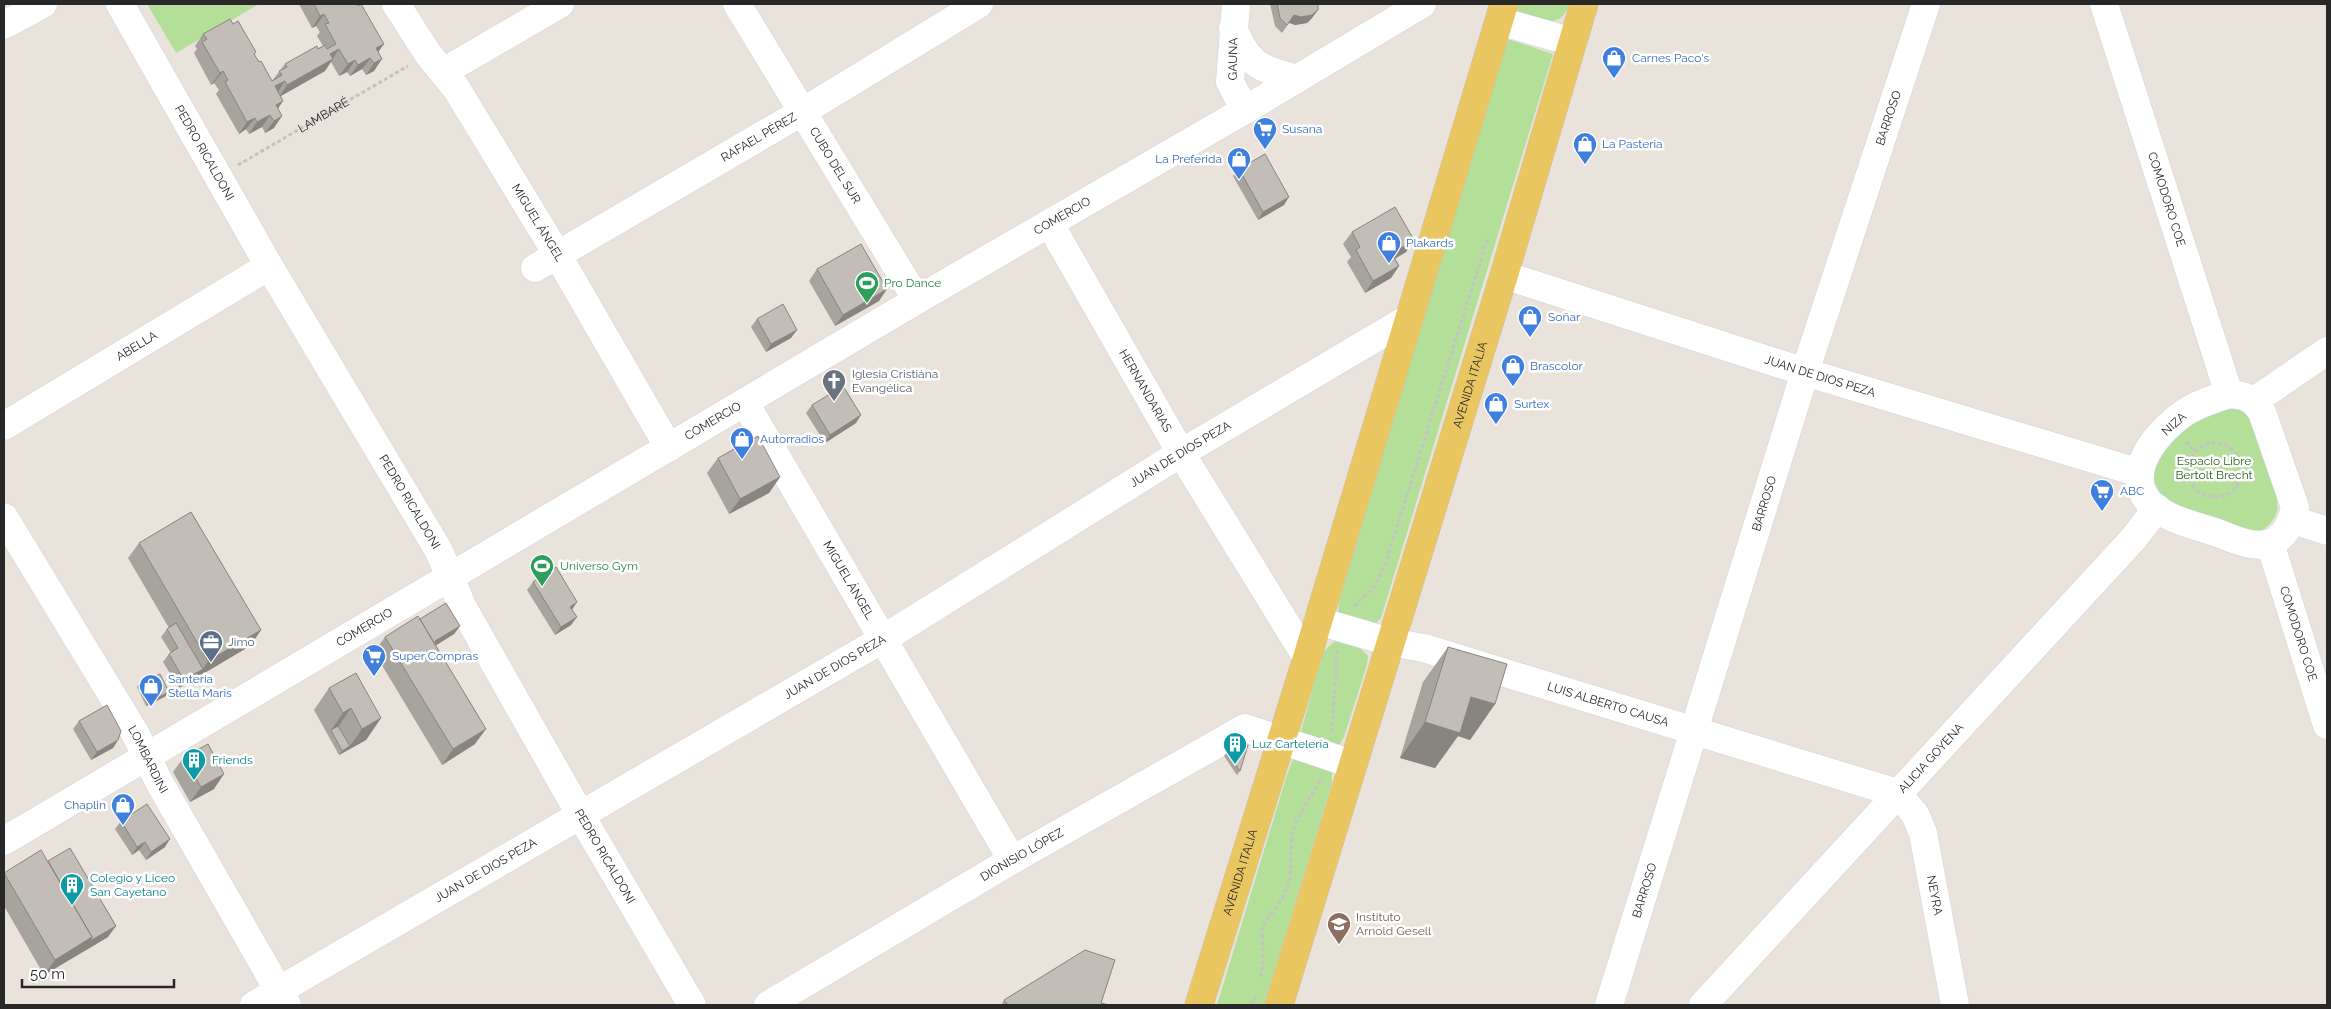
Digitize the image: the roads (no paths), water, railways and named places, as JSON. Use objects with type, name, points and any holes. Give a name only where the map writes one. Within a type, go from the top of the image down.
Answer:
[{"type":"main road","name":"AVENIDA ITALIA","points":[[1268,997],[1340,760],[1390,642],[1504,275],[1584,4]]},
{"type":"main road","name":"AVENIDA ITALIA","points":[[1199,1005],[1307,658],[1330,624],[1410,318],[1502,12]]},
{"type":"street","points":[[4,25],[43,4]]},
{"type":"street","name":"PEDRO RICALDONI","points":[[120,4],[269,266],[439,550],[462,606],[580,814],[692,1005]]},
{"type":"street","name":"MIGUEL ÁNGEL","points":[[396,4],[435,63],[456,88],[546,261],[669,448]]},
{"type":"street","points":[[435,63],[560,4]]},
{"type":"street","name":"CUBO DEL SUR","points":[[738,4],[917,300]]},
{"type":"street","name":"RAFAEL PÉREZ","points":[[546,261],[802,112],[979,4]]},
{"type":"street","name":"COMERCIO","points":[[4,841],[917,300],[1245,110],[1422,4]]},
{"type":"street","name":"BARROSO","points":[[1609,1005],[1805,372],[1926,4]]},
{"type":"street","name":"COMODORO COE","points":[[2104,4],[2242,398]]},
{"type":"street","points":[[1502,12],[1573,42]]},
{"type":"street","points":[[1235,16],[1242,49],[1256,66],[1297,79]]},
{"type":"street","name":"GAUNA","points":[[1235,16],[1230,82],[1245,110]]},
{"type":"street","name":"HERNANDARIAS","points":[[1050,224],[1181,453],[1307,658]]},
{"type":"street","name":"ABELLA","points":[[4,426],[269,266]]},
{"type":"street","name":"JUAN DE DIOS PEZA","points":[[1504,275],[1805,372],[2140,473]]},
{"type":"street","name":"JUAN DE DIOS PEZA","points":[[254,1005],[283,998],[580,814],[883,639],[1181,453],[1410,318]]},
{"type":"street","name":"NIZA","points":[[2140,473],[2140,465],[2147,450],[2184,413],[2242,398],[2327,351]]},
{"type":"street","points":[[2140,473],[2143,491],[2148,501],[2156,508],[2181,520],[2247,543],[2270,543],[2282,536],[2292,520],[2295,507],[2262,412],[2242,398]]},
{"type":"street","name":"MIGUEL ÁNGEL","points":[[745,403],[1012,860]]},
{"type":"street","name":"ALICIA GOYENA","points":[[1702,1005],[2134,538],[2156,508]]},
{"type":"street","name":"LOMBARDINI","points":[[4,517],[135,733],[146,757],[283,998]]},
{"type":"street","points":[[2292,520],[2327,531]]},
{"type":"street","name":"COMODORO COE","points":[[2270,543],[2327,725]]},
{"type":"street","name":"LUIS ALBERTO CAUSA","points":[[1330,624],[1390,642],[1424,648],[1897,793]]},
{"type":"street","name":"DIONISIO LÓPEZ","points":[[768,1005],[1012,860],[1245,728],[1281,740]]},
{"type":"street","points":[[1281,740],[1340,760]]},
{"type":"street","name":"NEYRA","points":[[1897,793],[1915,814],[1923,833],[1955,1005]]},
{"type":"place","name":"Carnes Paco's","points":[[1614,79]]},
{"type":"place","name":"Susana","points":[[1265,150]]},
{"type":"place","name":"La Pasteria","points":[[1585,165]]},
{"type":"place","name":"La Preferida","points":[[1239,180]]},
{"type":"place","name":"Plakards","points":[[1389,264]]},
{"type":"place","name":"Pro Dance","points":[[867,304]]},
{"type":"place","name":"Soñar","points":[[1530,338]]},
{"type":"place","name":"Brascolor","points":[[1513,387]]},
{"type":"place","name":"Iglesia Cristiána Evangélica","points":[[834,402]]},
{"type":"place","name":"Surtex","points":[[1496,425]]},
{"type":"place","name":"Autorradios","points":[[742,460]]},
{"type":"place","name":"ABC","points":[[2102,512]]},
{"type":"place","name":"Universo Gym","points":[[542,587]]},
{"type":"place","name":"Jimo","points":[[211,663]]},
{"type":"place","name":"Super Compras","points":[[374,677]]},
{"type":"place","name":"Santeria Stella Maris","points":[[151,707]]},
{"type":"place","name":"Luz Cartelería","points":[[1235,765]]},
{"type":"place","name":"Friends","points":[[194,781]]},
{"type":"place","name":"Chaplin","points":[[123,826]]},
{"type":"place","name":"Colegio y Liceo San Cayetano","points":[[72,906]]},
{"type":"place","name":"Instituto Arnold Gesell","points":[[1339,945]]},
{"type":"park label","name":"Espacio Libre Bertolt Brecht","points":[[2214,468]]}]
